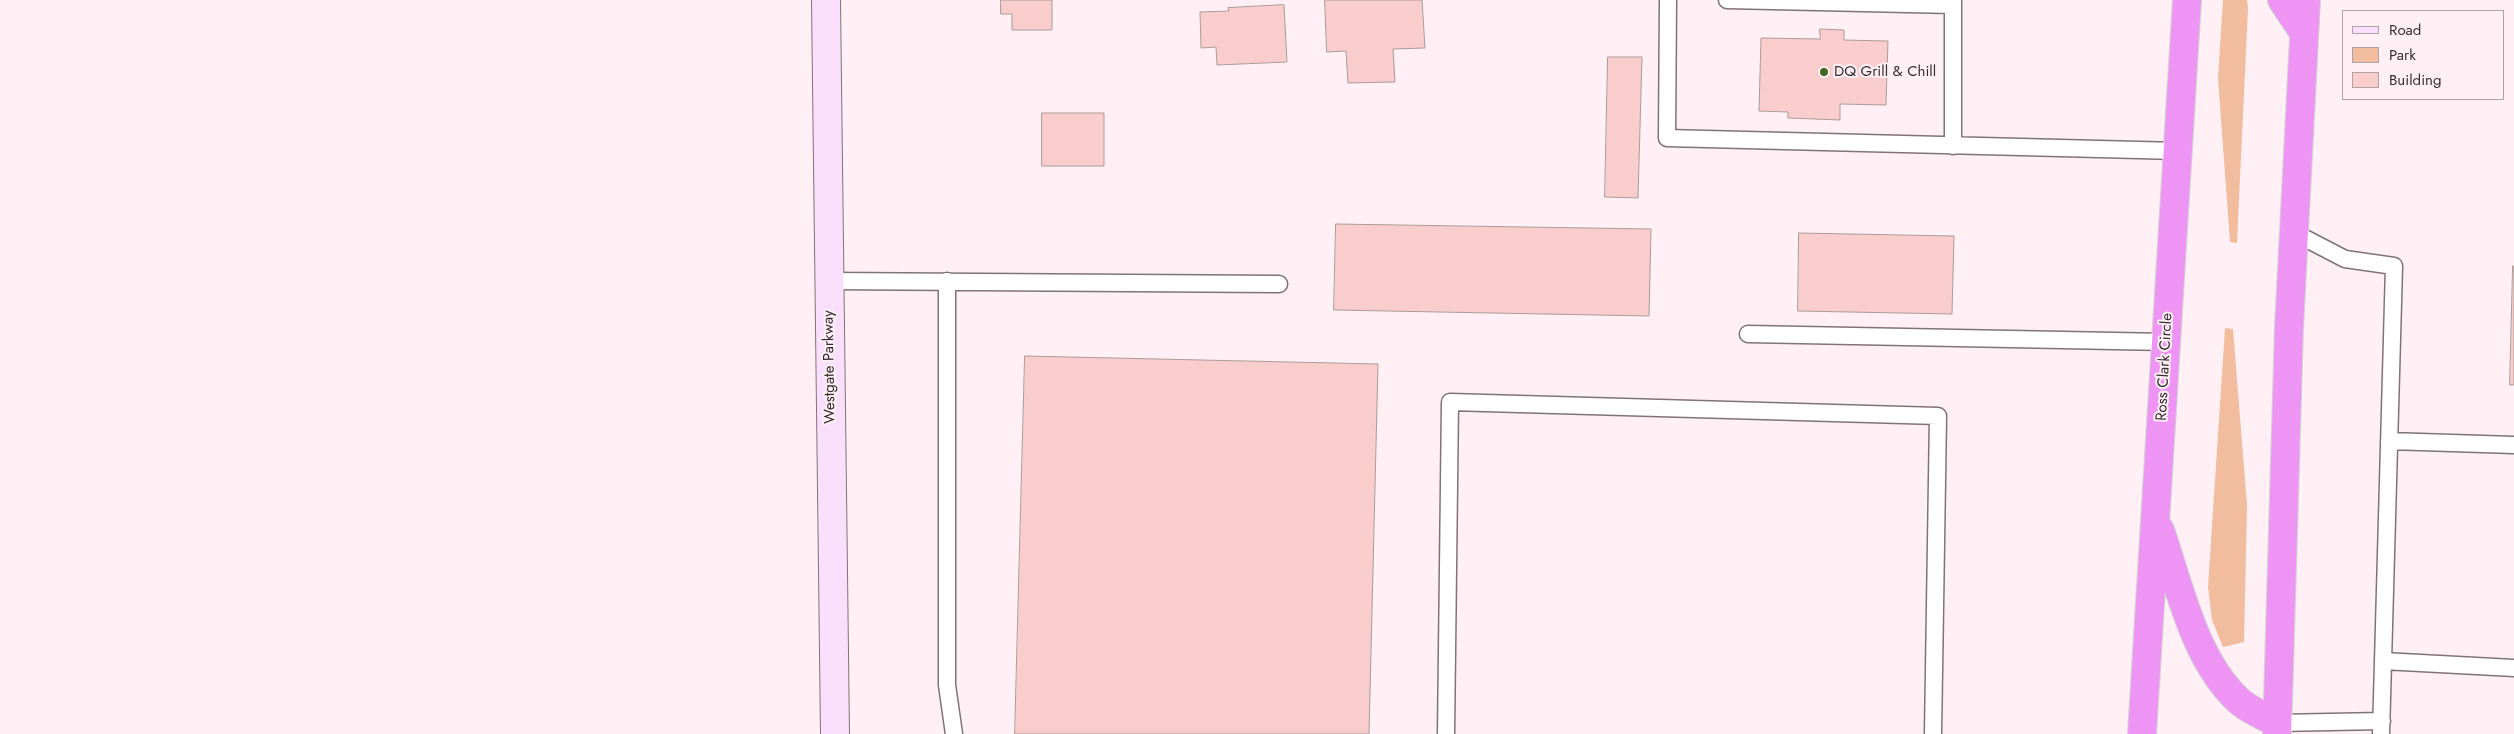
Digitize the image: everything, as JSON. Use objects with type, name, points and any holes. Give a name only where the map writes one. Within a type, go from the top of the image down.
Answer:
[{"type":"highway","name":"Ross Clark Circle","points":[[2142,734],[2187,0]]},
{"type":"highway","points":[[2282,0],[2304,33]]},
{"type":"highway","points":[[2277,729],[2293,232],[2306,0]]},
{"type":"highway","points":[[2156,516],[2195,630],[2212,670],[2238,701],[2277,729]]},
{"type":"main road","name":"Westgate Parkway","points":[[826,0],[835,734]]},
{"type":"lane","points":[[1668,0],[1668,138],[2178,151]]},
{"type":"lane","points":[[1727,0],[1953,2],[1953,146]]},
{"type":"lane","points":[[2277,729],[2382,728],[2384,568],[2390,441],[2394,266],[2345,258],[2293,232]]},
{"type":"lane","points":[[828,281],[1279,284]]},
{"type":"lane","points":[[947,281],[947,685],[954,734]]},
{"type":"lane","points":[[1748,334],[2167,342]]},
{"type":"lane","points":[[1446,734],[1450,402],[1938,416],[1933,734]]},
{"type":"lane","points":[[2390,441],[2514,445]]},
{"type":"lane","points":[[2384,662],[2514,668]]},
{"type":"green space","points":[[2223,0],[2247,0],[2248,8],[2237,243],[2230,242],[2218,78]]},
{"type":"green space","points":[[2225,328],[2233,329],[2247,505],[2244,642],[2223,647],[2212,620],[2208,587]]},
{"type":"building","points":[[1001,0],[1052,0],[1052,30],[1012,30],[1012,14],[1001,14]]},
{"type":"building","points":[[1325,0],[1422,0],[1425,48],[1393,49],[1395,82],[1348,83],[1346,51],[1327,52]]},
{"type":"building","points":[[1284,5],[1287,62],[1217,65],[1216,47],[1201,48],[1200,12],[1229,11],[1228,8]]},
{"type":"building","name":"DQ Grill & Chill","points":[[1820,29],[1844,30],[1844,40],[1888,41],[1886,105],[1840,104],[1840,120],[1788,118],[1788,112],[1759,111],[1761,38],[1820,39]]},
{"type":"building","points":[[1608,57],[1642,57],[1638,198],[1605,197]]},
{"type":"building","points":[[1042,113],[1104,113],[1104,166],[1042,166]]},
{"type":"building","points":[[1336,224],[1651,229],[1649,316],[1334,310]]},
{"type":"building","points":[[1799,233],[1954,236],[1952,314],[1798,311]]},
{"type":"building","points":[[2513,266],[2514,385],[2510,385]]},
{"type":"building","points":[[1025,356],[1378,364],[1369,734],[1015,734]]},
{"type":"place","name":"DQ Grill & Chill","points":[[1824,72]]}]
